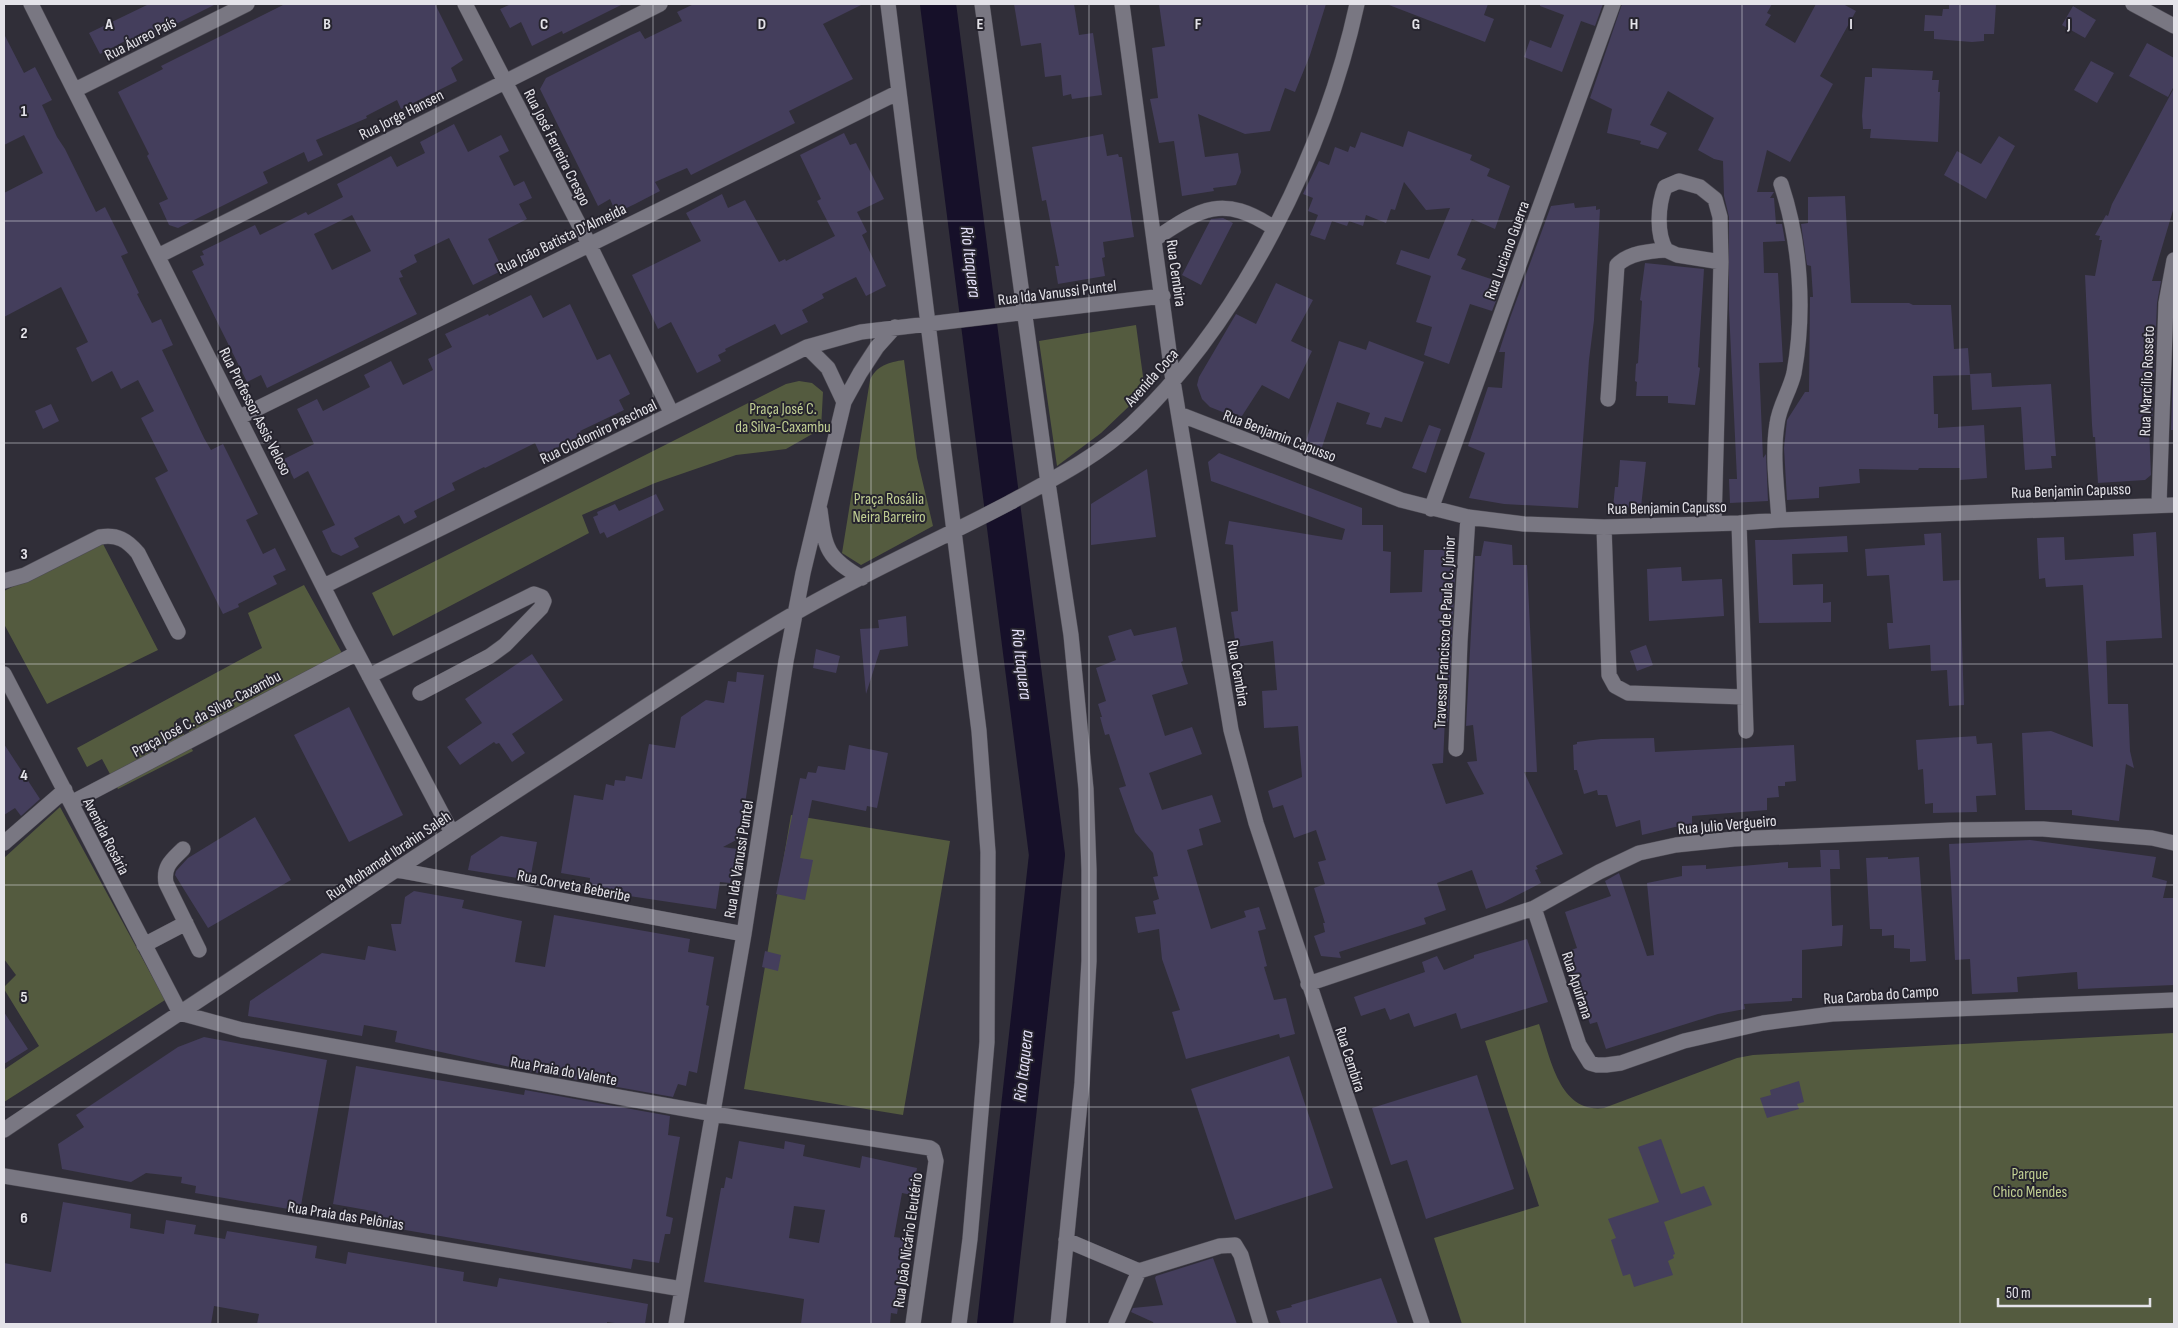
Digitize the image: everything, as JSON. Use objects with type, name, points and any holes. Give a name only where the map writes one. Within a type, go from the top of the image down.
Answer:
[{"type":"street","name":"Rua Professor Assis Veloso","points":[[31,4],[357,653],[452,833]]},
{"type":"street","name":"Rua Áureo País","points":[[75,90],[247,4]]},
{"type":"street","name":"Rua José Ferreira Crespo","points":[[465,4],[589,244],[672,414]]},
{"type":"street","name":"Rua Jorge Hansen","points":[[158,256],[660,4]]},
{"type":"street","points":[[888,4],[926,324],[958,530],[979,731],[988,852],[989,948],[987,1042],[979,1147],[959,1324]]},
{"type":"street","points":[[982,4],[1017,315],[1048,483],[1071,635],[1086,789],[1089,870],[1089,961],[1082,1083],[1058,1324]]},
{"type":"street","name":"Rua Cembira","points":[[1122,4],[1173,381],[1231,730],[1256,823],[1422,1324]]},
{"type":"street","name":"Avenida Coca","points":[[794,614],[1048,483],[1100,449],[1130,426],[1173,381],[1202,347],[1246,281],[1289,198],[1322,123],[1348,46],[1357,4]]},
{"type":"street","name":"Rua Luciano Guerra","points":[[1431,509],[1613,4]]},
{"type":"street","points":[[2133,4],[2150,8],[2174,26]]},
{"type":"street","name":"Rua João Batista D'Almeida","points":[[240,417],[899,92]]},
{"type":"street","points":[[1666,250],[1660,237],[1661,202],[1666,187],[1679,182],[1700,187],[1715,200],[1720,217],[1721,262],[1714,524]]},
{"type":"street","points":[[1779,520],[1775,444],[1776,424],[1793,376],[1799,314],[1795,238],[1781,184]]},
{"type":"street","points":[[1155,239],[1188,217],[1218,208],[1246,212],[1274,228]]},
{"type":"street","points":[[1608,399],[1618,266],[1623,259],[1637,254],[1666,250],[1678,255],[1721,262]]},
{"type":"street","name":"Rua Marcílio Rosseto","points":[[2159,504],[2166,304],[2174,260]]},
{"type":"street","name":"Rua Ida Vanussi Puntel","points":[[676,1324],[744,934],[794,614],[819,501],[844,402],[877,347],[895,327],[1017,315],[1163,296]]},
{"type":"street","name":"Rua Clodomiro Paschoal","points":[[324,586],[807,347],[840,336],[895,327]]},
{"type":"street","points":[[807,347],[828,368],[844,402]]},
{"type":"street","name":"Rua Benjamin Capusso","points":[[1178,414],[1401,500],[1468,517],[1524,524],[1604,527],[1714,524],[2159,504],[2174,505]]},
{"type":"street","points":[[819,501],[824,538],[828,551],[835,560],[862,578]]},
{"type":"street","name":"Travessa Francisco de Paula C. Júnior","points":[[1456,749],[1460,641],[1468,517]]},
{"type":"street","points":[[1739,523],[1746,731]]},
{"type":"street","points":[[1604,527],[1609,675],[1614,686],[1628,693],[1744,697]]},
{"type":"street","points":[[4,581],[25,574],[100,537],[110,535],[121,538],[138,553],[178,632]]},
{"type":"street","points":[[369,676],[534,594],[542,597],[544,601],[541,608],[505,645],[490,656],[420,693]]},
{"type":"street","name":"Rua Mohamad Ibrahin Saleh","points":[[4,1130],[452,833],[794,614]]},
{"type":"street","name":"Praça José C. da Silva-Caxambu","points":[[4,843],[68,797],[357,653]]},
{"type":"street","name":"Avenida Rosária","points":[[4,674],[180,1013]]},
{"type":"street","name":"Rua Julio Vergueiro","points":[[1308,984],[1534,908],[1599,872],[1639,853],[1676,845],[1734,839],[1952,830],[2043,829],[2152,838],[2174,843]]},
{"type":"street","points":[[183,849],[170,862],[166,868],[165,876],[199,950]]},
{"type":"street","name":"Rua Corveta Beberibe","points":[[398,870],[744,934]]},
{"type":"street","name":"Rua Apuirana","points":[[1534,908],[1579,1044],[1590,1063],[1597,1066]]},
{"type":"street","points":[[144,945],[186,923]]},
{"type":"street","name":"Rua Caroba do Campo","points":[[1597,1066],[1621,1062],[1684,1041],[1763,1022],[1832,1014],[2174,1000]]},
{"type":"street","name":"Rua Praia do Valente","points":[[180,1013],[252,1032],[714,1114],[930,1148],[933,1150],[936,1161]]},
{"type":"street","name":"Rua João Nicário Eleutério","points":[[913,1324],[936,1161]]},
{"type":"street","name":"Rua Praia das Pelônias","points":[[4,1176],[682,1289]]},
{"type":"street","points":[[1066,1240],[1139,1271],[1220,1246],[1235,1246],[1241,1255],[1261,1324]]},
{"type":"street","points":[[1116,1324],[1139,1271]]},
{"type":"green space","points":[[1136,325],[1145,391],[1101,433],[1057,466],[1039,341]]},
{"type":"green space","name":"Praça Rosália Neira Barreiro","points":[[904,360],[917,458],[933,526],[861,565],[842,553],[870,380],[879,368]]},
{"type":"green space","name":"Praça José C. da Silva-Caxambu","points":[[799,381],[812,383],[823,392],[821,429],[786,449],[736,455],[655,483],[582,515],[589,533],[393,636],[372,593],[786,384]]},
{"type":"green space","points":[[102,542],[158,650],[47,704],[4,624],[4,591]]},
{"type":"green space","points":[[304,585],[343,655],[192,737],[181,717],[176,720],[193,751],[118,789],[102,759],[87,767],[77,748],[262,648],[248,613]]},
{"type":"green space","points":[[60,807],[165,1000],[4,1102],[5,1069],[39,1046],[4,989],[16,975],[4,959],[4,858]]},
{"type":"green space","points":[[791,815],[950,841],[903,1115],[744,1089]]},
{"type":"green space","name":"Parque Chico Mendes","points":[[1539,1024],[1553,1066],[1567,1092],[1576,1102],[1589,1107],[1604,1108],[1737,1058],[1753,1055],[2174,1033],[2174,1324],[1462,1324],[1434,1238],[1539,1206],[1485,1041]]},
{"type":"building","points":[[149,4],[216,4],[130,47],[127,40],[100,54],[89,33]]},
{"type":"building","points":[[285,4],[435,4],[463,60],[451,68],[457,81],[401,109],[397,100],[366,116],[367,118],[316,140],[323,155],[308,162],[304,152],[263,172],[268,183],[178,228],[169,225],[159,203],[168,199],[147,156],[149,154],[118,92],[163,69],[161,66]]},
{"type":"building","points":[[511,4],[623,4],[563,34],[562,31],[532,46],[521,22],[510,28],[500,9]]},
{"type":"building","points":[[694,4],[863,4],[823,24],[853,79],[789,111],[795,123],[691,175],[687,168],[655,182],[660,191],[635,204],[616,213],[610,199],[598,206],[540,89],[546,78],[631,35],[640,31],[645,39],[682,21],[677,12]]},
{"type":"building","points":[[1014,4],[1074,4],[1079,35],[1093,33],[1102,95],[1072,99],[1071,94],[1063,96],[1061,75],[1045,77],[1041,43],[1021,46]]},
{"type":"building","points":[[1159,4],[1326,4],[1310,55],[1295,92],[1285,88],[1270,131],[1245,134],[1198,114],[1205,157],[1238,153],[1241,172],[1236,185],[1213,188],[1214,191],[1182,196],[1174,141],[1159,143],[1150,99],[1158,98],[1152,48],[1165,46]]},
{"type":"building","points":[[1390,4],[1488,4],[1484,15],[1494,19],[1485,42]]},
{"type":"building","points":[[1540,4],[1603,4],[1595,26],[1581,21],[1562,72],[1524,57],[1530,40],[1551,48],[1564,15],[1540,6]]},
{"type":"building","points":[[1622,4],[1772,4],[1767,13],[1771,15],[1765,25],[1795,43],[1816,4],[1843,4],[1856,11],[1820,76],[1833,84],[1790,162],[1767,150],[1757,192],[1774,192],[1770,198],[1774,198],[1776,224],[1782,224],[1785,241],[1763,242],[1764,273],[1778,273],[1783,362],[1759,363],[1763,458],[1766,454],[1768,501],[1730,503],[1729,479],[1737,479],[1729,310],[1729,217],[1724,196],[1723,161],[1714,159],[1698,150],[1714,118],[1668,91],[1650,125],[1667,133],[1658,149],[1640,144],[1641,141],[1607,133],[1612,109],[1590,98]]},
{"type":"building","points":[[1949,4],[1996,4],[1994,34],[1984,34],[1984,41],[1972,42],[1934,39],[1934,31],[1924,31],[1925,15],[1942,16],[1943,9],[1949,9]]},
{"type":"building","points":[[2073,6],[2096,20],[2085,38],[2062,25]]},
{"type":"building","points":[[4,34],[24,73],[35,67],[52,100],[42,105],[96,212],[105,207],[128,253],[121,256],[152,323],[161,319],[173,345],[162,350],[204,438],[211,450],[223,444],[258,514],[246,520],[263,554],[275,548],[286,570],[273,576],[277,584],[238,604],[239,607],[223,614],[155,478],[168,471],[141,418],[154,411],[138,380],[121,389],[112,371],[92,382],[76,348],[88,342],[61,287],[4,317],[4,193],[43,173],[24,135],[4,145]]},
{"type":"building","points":[[2147,43],[2174,58],[2174,86],[2168,97],[2129,76]]},
{"type":"building","points":[[2091,61],[2114,73],[2097,103],[2074,90]]},
{"type":"building","points":[[1872,68],[1933,71],[1932,80],[1939,80],[1938,92],[1940,92],[1938,142],[1870,138],[1871,129],[1863,129],[1862,116],[1865,77],[1872,77]]},
{"type":"building","points":[[2174,88],[2174,207],[2152,281],[2161,281],[2157,303],[2152,429],[2149,429],[2151,475],[2145,480],[2098,483],[2095,437],[2093,437],[2092,425],[2085,275],[2095,276],[2102,240],[2099,240],[2100,236],[2095,235],[2106,215],[2108,216],[2112,204]]},
{"type":"building","points":[[454,124],[468,152],[501,135],[509,151],[499,156],[514,186],[524,181],[532,198],[519,204],[527,219],[488,239],[503,270],[473,285],[449,238],[414,255],[417,262],[400,271],[403,277],[399,278],[417,314],[267,388],[261,375],[247,382],[192,271],[204,265],[200,256],[204,255],[202,251],[255,225],[260,235],[306,212],[308,215],[343,197],[337,184],[391,156],[397,167],[425,153],[420,142]],"holes":[[[352,215],[371,251],[332,270],[314,234]]]},
{"type":"building","points":[[1408,131],[1472,155],[1470,160],[1490,169],[1487,176],[1510,186],[1495,229],[1472,219],[1457,255],[1466,259],[1461,269],[1503,283],[1492,311],[1470,304],[1449,364],[1424,355],[1432,327],[1416,322],[1431,276],[1396,264],[1401,250],[1429,259],[1450,208],[1426,210],[1404,182],[1395,210],[1391,209],[1386,223],[1366,215],[1363,226],[1349,221],[1347,226],[1332,221],[1325,240],[1310,235],[1318,215],[1308,211],[1313,198],[1303,194],[1319,161],[1329,165],[1335,147],[1348,152],[1350,146],[1355,148],[1361,132],[1403,147]]},
{"type":"building","points":[[844,133],[850,145],[856,143],[884,199],[857,212],[867,232],[862,235],[886,286],[866,296],[856,277],[822,294],[824,298],[802,310],[808,322],[781,335],[775,324],[725,349],[726,351],[718,355],[721,361],[697,373],[671,322],[658,329],[632,275],[701,241],[686,213],[722,194],[728,208],[745,200],[779,262],[785,259],[786,261],[835,236],[817,201],[821,199],[800,155]]},
{"type":"building","points":[[1103,134],[1107,156],[1118,154],[1119,157],[1122,157],[1134,237],[1103,242],[1105,257],[1102,258],[1105,276],[1058,284],[1055,266],[1059,266],[1046,200],[1042,201],[1032,147]]},
{"type":"building","points":[[1999,136],[2015,146],[1986,199],[1944,175],[1957,151],[1981,164]]},
{"type":"building","points":[[1845,196],[1851,303],[1951,305],[1954,349],[1968,348],[1970,375],[1933,376],[1934,414],[1938,414],[1938,428],[1984,425],[1987,478],[1960,480],[1960,468],[1919,468],[1918,470],[1859,469],[1860,483],[1819,487],[1819,498],[1787,500],[1784,448],[1787,420],[1805,392],[1809,392],[1810,297],[1813,297],[1811,266],[1807,265],[1801,224],[1808,223],[1808,197]]},
{"type":"building","points":[[1574,203],[1575,208],[1596,206],[1596,210],[1600,209],[1594,320],[1589,360],[1578,508],[1504,504],[1469,498],[1485,453],[1468,446],[1488,387],[1502,388],[1505,352],[1499,352],[1510,318],[1551,206]]},
{"type":"building","points":[[1223,218],[1233,223],[1201,285],[1182,275],[1211,219]]},
{"type":"building","points":[[1645,263],[1704,269],[1698,367],[1700,368],[1695,405],[1668,403],[1668,396],[1636,396],[1636,364],[1638,363],[1642,301],[1640,300]]},
{"type":"building","points":[[1276,283],[1313,300],[1291,341],[1312,351],[1289,399],[1262,385],[1240,419],[1210,407],[1202,399],[1197,385],[1199,377],[1236,314],[1256,324]]},
{"type":"building","points":[[531,295],[543,318],[570,304],[597,360],[610,354],[630,394],[619,400],[624,410],[580,431],[582,435],[541,456],[535,443],[484,467],[452,483],[455,490],[414,511],[417,517],[404,524],[399,515],[354,538],[359,547],[341,556],[332,552],[322,531],[335,525],[308,471],[294,479],[284,459],[314,444],[297,409],[317,399],[323,411],[370,387],[364,375],[391,361],[403,385],[433,370],[428,359],[452,347],[445,334],[488,314],[489,316]]},
{"type":"building","points":[[2174,335],[2174,430],[2171,430]]},
{"type":"building","points":[[1339,341],[1366,350],[1369,341],[1424,362],[1402,422],[1385,417],[1381,428],[1366,424],[1370,413],[1337,402],[1321,450],[1305,444]]},
{"type":"building","points":[[1991,373],[1992,387],[2051,384],[2056,456],[2051,456],[2052,468],[2025,470],[2021,407],[1972,410],[1970,374]]},
{"type":"building","points":[[51,404],[59,421],[43,429],[35,411]]},
{"type":"building","points":[[1429,425],[1441,429],[1426,473],[1412,468]]},
{"type":"building","points":[[1219,453],[1362,508],[1362,525],[1383,525],[1383,551],[1391,552],[1390,593],[1422,592],[1424,550],[1447,550],[1447,556],[1456,556],[1448,723],[1445,718],[1443,763],[1432,764],[1446,804],[1484,794],[1467,762],[1477,761],[1473,725],[1466,726],[1475,556],[1481,556],[1484,541],[1512,545],[1513,565],[1527,565],[1537,772],[1524,772],[1563,854],[1536,866],[1538,869],[1535,870],[1541,883],[1486,909],[1472,870],[1437,883],[1446,910],[1424,918],[1426,924],[1339,952],[1341,958],[1321,956],[1314,936],[1325,932],[1323,923],[1325,923],[1314,888],[1325,884],[1318,862],[1326,860],[1316,830],[1294,838],[1283,805],[1273,808],[1268,791],[1302,777],[1298,726],[1264,728],[1262,691],[1277,690],[1273,641],[1236,647],[1231,612],[1238,611],[1233,545],[1225,544],[1229,521],[1342,540],[1345,529],[1211,481],[1208,462]]},
{"type":"building","points":[[1620,460],[1646,462],[1641,507],[1613,508],[1615,487],[1618,487]]},
{"type":"building","points":[[1147,469],[1156,537],[1091,545],[1091,504]]},
{"type":"building","points":[[656,494],[664,510],[607,538],[604,532],[600,534],[593,517],[598,515],[597,512],[615,504],[619,511]]},
{"type":"building","points":[[2156,532],[2162,638],[2106,641],[2108,704],[2128,704],[2130,751],[2134,768],[2126,764],[2119,821],[2072,815],[2072,810],[2025,810],[2022,733],[2051,731],[2093,747],[2083,585],[2046,587],[2045,578],[2039,579],[2037,538],[2064,537],[2065,560],[2134,556],[2133,534]]},
{"type":"building","points":[[1941,533],[1943,581],[1960,580],[1964,705],[1949,706],[1947,670],[1931,671],[1930,645],[1889,649],[1887,623],[1893,623],[1889,575],[1867,576],[1865,549],[1925,545],[1924,534]]},
{"type":"building","points":[[1847,536],[1848,552],[1792,554],[1793,585],[1823,584],[1823,603],[1831,602],[1831,622],[1759,623],[1755,540]]},
{"type":"building","points":[[1681,567],[1682,581],[1722,579],[1724,616],[1649,621],[1647,569]]},
{"type":"building","points":[[906,616],[908,646],[880,650],[866,694],[860,629],[879,628],[878,620]]},
{"type":"building","points":[[1176,627],[1183,661],[1181,662],[1188,684],[1152,695],[1165,736],[1192,727],[1202,754],[1149,773],[1162,810],[1212,795],[1221,822],[1199,829],[1203,845],[1187,850],[1211,929],[1246,917],[1244,911],[1259,907],[1266,929],[1258,931],[1267,966],[1264,967],[1274,1000],[1286,998],[1295,1034],[1280,1038],[1279,1034],[1186,1059],[1172,1012],[1180,1010],[1162,959],[1159,929],[1138,933],[1135,917],[1156,914],[1153,901],[1159,899],[1153,877],[1158,876],[1153,853],[1135,832],[1119,788],[1126,786],[1109,734],[1105,735],[1100,717],[1102,717],[1098,704],[1106,701],[1096,668],[1116,660],[1108,636],[1131,629],[1134,636]]},
{"type":"building","points":[[1646,645],[1653,665],[1637,671],[1630,651]]},
{"type":"building","points":[[816,649],[840,656],[836,673],[813,668]]},
{"type":"building","points":[[532,654],[563,700],[512,734],[525,753],[512,762],[499,743],[496,744],[494,742],[460,765],[447,747],[482,723],[465,699]]},
{"type":"building","points":[[737,672],[764,675],[740,838],[723,847],[737,849],[730,883],[720,882],[716,909],[589,890],[590,878],[561,873],[574,795],[603,800],[606,784],[614,786],[615,780],[625,781],[626,776],[642,779],[649,744],[675,748],[681,717],[706,700],[724,703],[728,681],[736,682]]},
{"type":"building","points":[[349,707],[403,815],[349,842],[294,735]]},
{"type":"building","points":[[1976,736],[1977,744],[1992,743],[1996,795],[1976,796],[1977,812],[1933,813],[1933,803],[1925,804],[1923,769],[1918,770],[1916,740]]},
{"type":"building","points":[[1654,738],[1655,752],[1794,745],[1796,781],[1785,782],[1785,786],[1778,786],[1779,797],[1767,798],[1767,810],[1692,816],[1692,826],[1675,827],[1642,835],[1640,820],[1616,827],[1607,795],[1598,795],[1597,790],[1584,794],[1577,770],[1574,770],[1573,745],[1577,744],[1577,742],[1601,739]]},
{"type":"building","points":[[4,744],[40,799],[21,816],[15,808],[4,815]]},
{"type":"building","points":[[849,745],[888,753],[877,808],[867,806],[866,811],[812,800],[800,858],[813,860],[805,900],[776,894],[800,778],[806,779],[808,772],[816,773],[818,766],[845,770]]},
{"type":"building","points":[[255,817],[291,880],[208,928],[175,875],[176,871],[188,858]]},
{"type":"building","points":[[501,836],[537,842],[530,880],[468,870],[471,856]]},
{"type":"building","points":[[2030,840],[2156,857],[2152,877],[2167,881],[2163,898],[2174,898],[2174,985],[2078,989],[2077,972],[2017,977],[2018,992],[1972,994],[1970,959],[1955,960],[1949,844]]},
{"type":"building","points":[[1820,850],[1839,850],[1840,869],[1830,869],[1832,926],[1843,925],[1842,946],[1802,950],[1802,998],[1792,998],[1792,1001],[1744,1004],[1745,1009],[1718,1014],[1606,1049],[1597,1022],[1590,1024],[1565,952],[1577,948],[1565,912],[1611,896],[1605,881],[1619,873],[1647,956],[1654,955],[1647,883],[1682,876],[1682,866],[1706,865],[1706,869],[1788,862],[1788,868],[1821,867]]},
{"type":"building","points":[[1888,857],[1888,859],[1919,857],[1926,961],[1910,962],[1910,949],[1894,948],[1894,935],[1882,936],[1882,929],[1870,929],[1866,858]]},
{"type":"building","points":[[414,891],[464,900],[462,908],[522,921],[515,962],[545,967],[554,915],[690,939],[688,952],[714,957],[706,1005],[709,1006],[697,1073],[689,1071],[686,1086],[678,1084],[673,1097],[528,1071],[395,1042],[397,1031],[364,1025],[362,1036],[248,1016],[250,1001],[322,953],[365,960],[368,946],[396,951],[391,924],[401,924],[405,897]]},
{"type":"building","points":[[1527,939],[1548,1002],[1461,1029],[1456,1013],[1414,1027],[1409,1013],[1390,1020],[1385,1008],[1361,1016],[1354,997],[1425,972],[1422,962],[1437,956],[1444,970],[1474,958],[1474,955]]},
{"type":"building","points":[[765,951],[781,955],[778,971],[762,967]]},
{"type":"building","points":[[4,1012],[28,1049],[4,1064]]},
{"type":"building","points":[[204,1037],[327,1060],[300,1211],[195,1193],[196,1186],[181,1183],[182,1177],[146,1173],[131,1182],[62,1169],[58,1144],[84,1127],[76,1115],[178,1047]]},
{"type":"building","points":[[1289,1056],[1333,1188],[1235,1220],[1191,1089]]},
{"type":"building","points":[[356,1066],[524,1095],[525,1090],[670,1116],[668,1135],[680,1137],[666,1216],[673,1218],[670,1234],[665,1234],[659,1263],[633,1259],[631,1269],[376,1225],[378,1212],[333,1204]]},
{"type":"building","points":[[1477,1075],[1514,1189],[1426,1219],[1407,1160],[1391,1165],[1372,1108]]},
{"type":"building","points":[[1799,1081],[1804,1102],[1797,1104],[1799,1109],[1767,1118],[1760,1098],[1771,1095],[1770,1090]]},
{"type":"building","points":[[1661,1139],[1681,1194],[1704,1186],[1712,1205],[1664,1222],[1675,1254],[1673,1255],[1674,1258],[1668,1261],[1673,1275],[1634,1287],[1630,1274],[1623,1276],[1611,1240],[1616,1238],[1608,1219],[1659,1202],[1638,1147]]},
{"type":"building","points":[[739,1141],[784,1149],[785,1141],[805,1145],[803,1156],[860,1168],[862,1156],[917,1168],[912,1195],[902,1193],[894,1237],[909,1239],[897,1314],[891,1313],[890,1324],[801,1324],[804,1299],[704,1282],[721,1188],[724,1188],[726,1177],[732,1179]],"holes":[[[794,1206],[825,1210],[819,1243],[789,1238]]]},
{"type":"building","points":[[63,1202],[131,1214],[130,1228],[164,1234],[166,1220],[196,1225],[194,1234],[225,1239],[227,1231],[317,1246],[315,1258],[346,1264],[348,1252],[464,1272],[463,1281],[497,1287],[499,1278],[648,1304],[645,1324],[607,1322],[607,1324],[257,1324],[259,1314],[214,1306],[211,1324],[4,1324],[4,1263],[51,1272]]},
{"type":"building","points":[[1213,1258],[1237,1324],[1154,1324],[1131,1312],[1133,1308],[1163,1305],[1156,1276]]},
{"type":"building","points":[[1381,1278],[1398,1324],[1281,1324],[1276,1311]]},
{"type":"waterway","name":"Rio Itaquera","points":[[938,4],[1047,855],[995,1324]]}]
